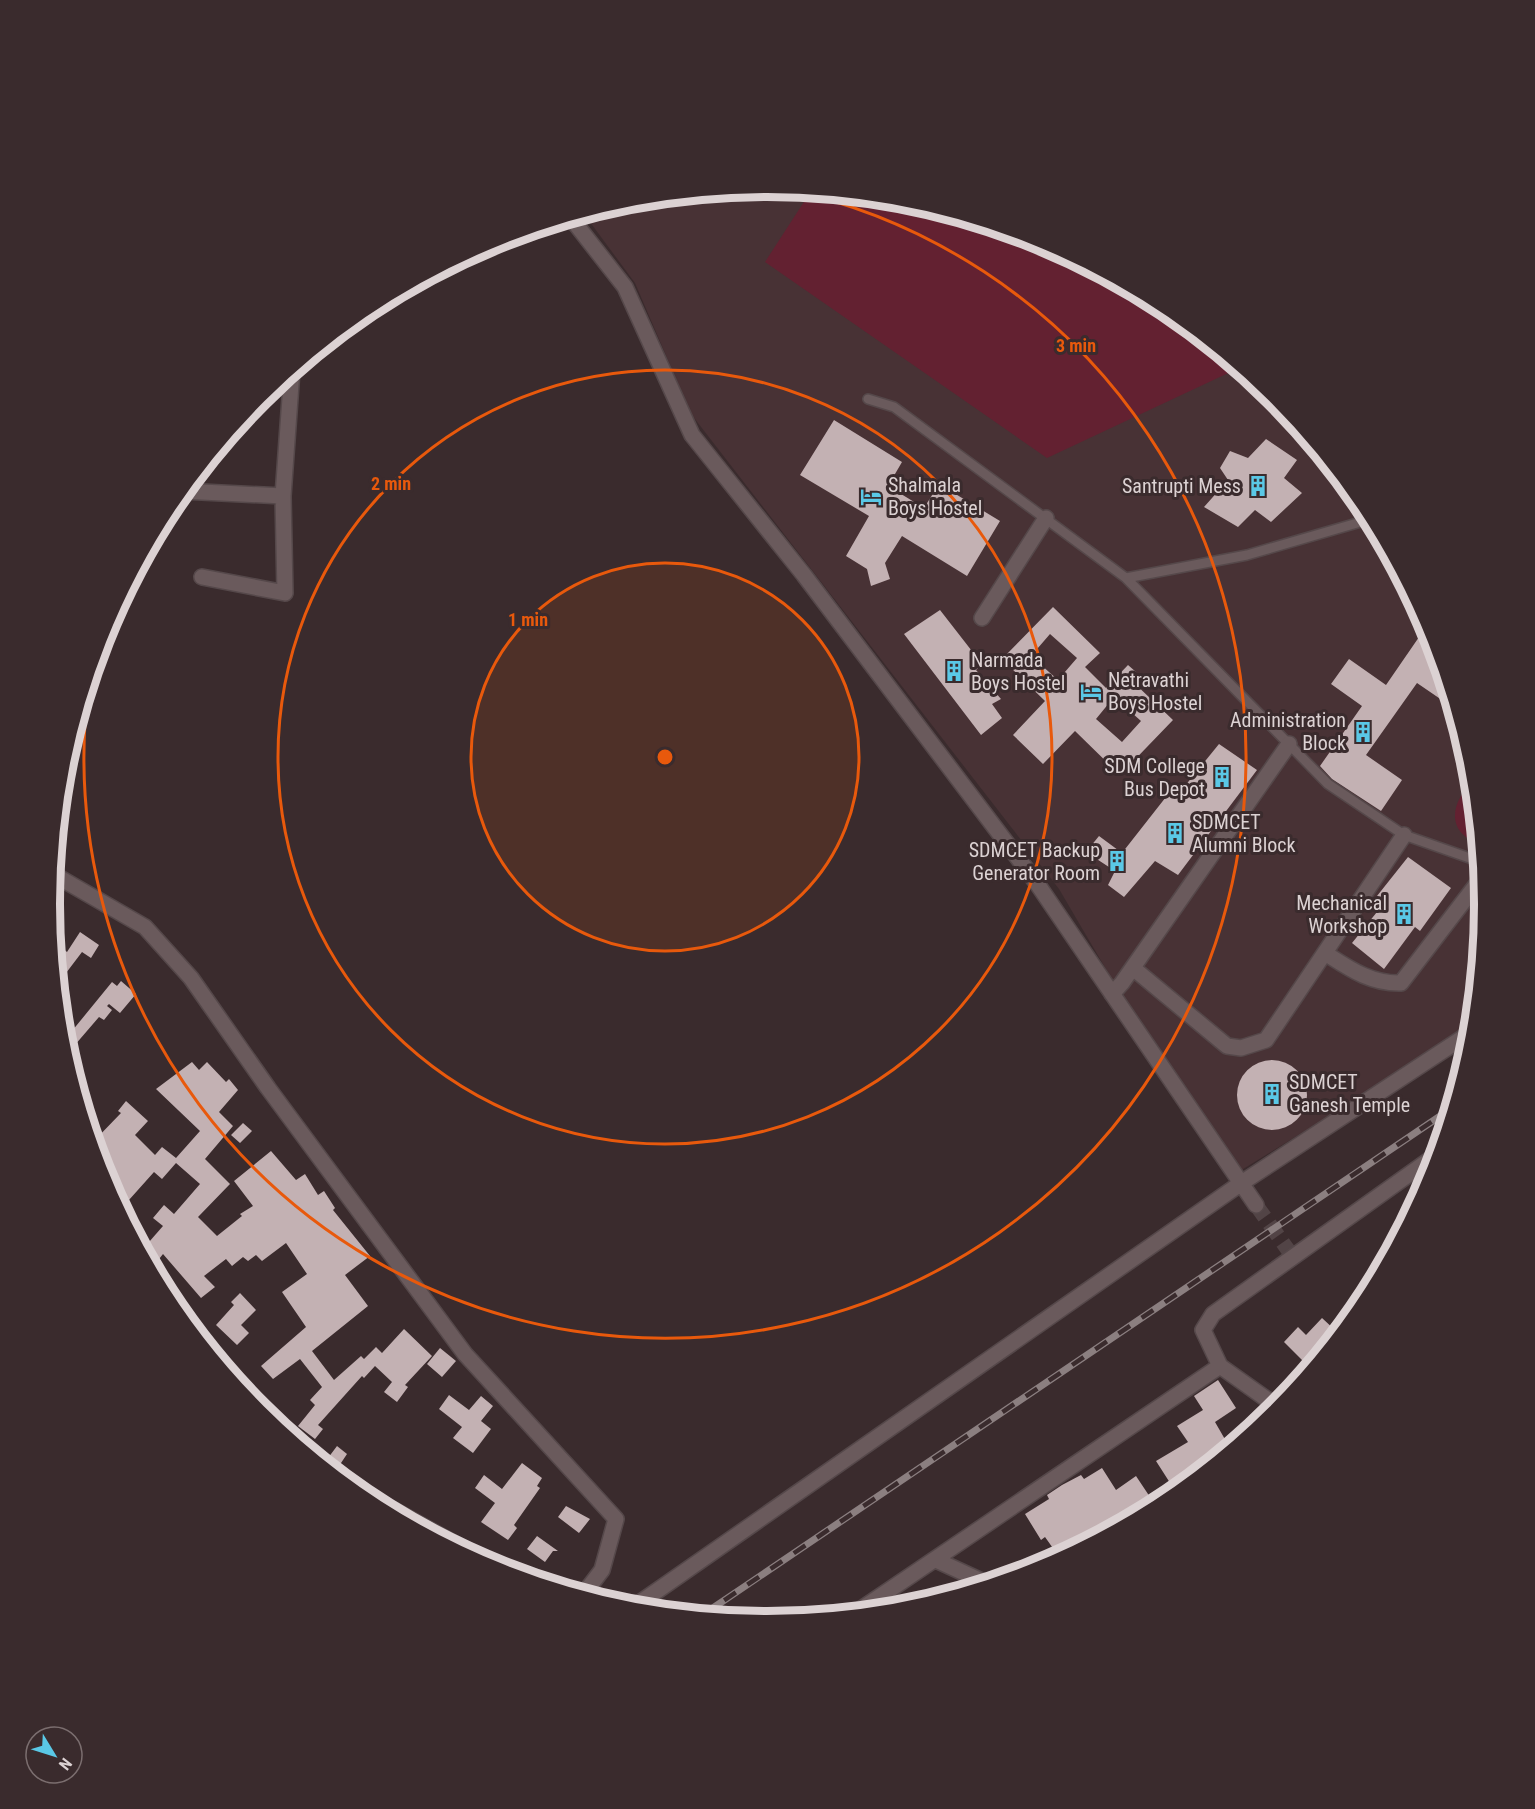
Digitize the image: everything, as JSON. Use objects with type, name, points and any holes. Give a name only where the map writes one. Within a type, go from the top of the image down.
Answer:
[{"type":"street","points":[[576,224],[625,286],[692,435],[804,575],[1036,882],[1256,1205]]},
{"type":"street","points":[[202,577],[285,593],[283,496],[291,382]]},
{"type":"street","points":[[193,492],[283,496]]},
{"type":"street","points":[[982,618],[1046,518]]},
{"type":"street","points":[[1112,994],[1133,968],[1289,744]]},
{"type":"street","points":[[1133,968],[1227,1046],[1241,1048],[1266,1040],[1404,835]]},
{"type":"street","points":[[61,879],[145,927],[191,978],[268,1088],[465,1354],[616,1519],[602,1570],[588,1589]]},
{"type":"street","points":[[1325,953],[1358,975],[1385,984],[1401,983],[1474,887]]},
{"type":"street","points":[[643,1600],[1240,1184],[1462,1038]]},
{"type":"street","points":[[1271,1402],[1220,1365],[1203,1330],[1213,1314],[1426,1163]]},
{"type":"street","points":[[868,1605],[1220,1365]]},
{"type":"street","points":[[936,1560],[978,1579]]},
{"type":"lane","points":[[868,399],[894,407],[1126,578],[1328,784],[1404,835],[1473,859]]},
{"type":"lane","points":[[1126,578],[1247,555],[1362,522]]},
{"type":"shaded area","points":[[768,197],[860,203],[951,221],[1038,251],[1080,270],[1161,316],[1234,373],[1268,404],[1299,438],[1356,511],[1402,592],[1437,677],[1451,721],[1461,766],[1469,812],[1473,858],[1475,904],[1473,951],[1462,1034],[1240,1171],[1117,988],[1059,889],[691,414],[635,283],[588,220],[675,203],[721,199]]},
{"type":"shaded area","points":[[806,199],[860,203],[951,221],[1038,251],[1080,270],[1161,316],[1232,371],[1047,458],[765,262]]},
{"type":"shaded area","points":[[1465,790],[1471,840],[1461,832],[1455,816],[1456,807]]},
{"type":"building","name":"Shalmala Boys Hostel","points":[[834,420],[902,462],[888,486],[924,508],[939,484],[1000,521],[967,576],[902,536],[885,563],[890,579],[871,586],[867,569],[846,556],[869,516],[800,475]]},
{"type":"building","name":"Santrupti Mess","points":[[1266,439],[1297,460],[1284,478],[1302,493],[1271,522],[1255,510],[1238,527],[1204,507],[1228,480],[1220,468],[1230,451],[1248,458]]},
{"type":"building","name":"Netravathi Boys Hostel","points":[[1053,607],[1100,653],[1085,667],[1106,688],[1128,665],[1136,672],[1130,679],[1173,720],[1120,775],[1075,731],[1043,764],[1013,735],[1045,701],[1002,659]],"holes":[[[1050,634],[1077,658],[1058,680],[1031,656]],[[1114,697],[1141,721],[1122,742],[1096,719]]]},
{"type":"building","name":"Narmada Boys Hostel","points":[[940,610],[982,664],[976,670],[1001,699],[992,704],[1002,718],[981,735],[904,634]]},
{"type":"building","name":"Administration Block","points":[[1421,634],[1445,702],[1417,683],[1366,755],[1402,780],[1381,811],[1332,779],[1320,766],[1362,706],[1331,684],[1349,659],[1386,685]]},
{"type":"building","points":[[1219,744],[1257,770],[1178,875],[1155,861],[1124,897],[1108,885],[1115,871],[1086,852],[1099,836],[1122,853],[1173,788],[1180,792]]},
{"type":"building","name":"Mechanical Workshop","points":[[1408,857],[1451,888],[1420,931],[1415,927],[1384,969],[1352,943],[1385,902],[1377,896]]},
{"type":"building","points":[[80,932],[99,945],[91,958],[82,952],[64,976],[62,948],[67,952]]},
{"type":"building","points":[[121,981],[136,994],[120,1013],[109,1004],[107,1006],[112,1010],[104,1020],[99,1017],[75,1045],[72,1031],[112,982],[117,986]]},
{"type":"building","name":"SDMCET Ganesh Temple","points":[[1272,1060],[1285,1063],[1297,1070],[1304,1082],[1307,1095],[1304,1108],[1297,1120],[1285,1127],[1272,1130],[1259,1127],[1247,1120],[1240,1108],[1237,1095],[1240,1082],[1247,1070],[1259,1063]]},
{"type":"building","points":[[192,1062],[199,1070],[207,1062],[226,1082],[229,1079],[238,1090],[219,1112],[233,1126],[205,1159],[230,1184],[198,1217],[217,1236],[242,1216],[240,1214],[253,1206],[234,1181],[271,1151],[296,1180],[305,1174],[318,1195],[324,1191],[335,1208],[333,1210],[370,1256],[345,1275],[368,1306],[312,1351],[334,1380],[361,1356],[364,1359],[376,1347],[382,1353],[404,1329],[432,1356],[405,1385],[408,1387],[397,1402],[384,1392],[392,1382],[375,1366],[364,1378],[362,1376],[318,1425],[323,1429],[315,1439],[298,1426],[315,1405],[310,1400],[322,1387],[300,1359],[273,1379],[261,1366],[306,1327],[282,1292],[307,1274],[286,1243],[262,1261],[256,1255],[248,1261],[243,1257],[232,1266],[226,1259],[204,1276],[215,1287],[201,1298],[163,1254],[157,1262],[147,1244],[163,1226],[153,1218],[164,1205],[174,1214],[200,1184],[176,1163],[162,1179],[154,1172],[127,1203],[99,1135],[121,1113],[118,1111],[126,1101],[148,1121],[135,1135],[155,1155],[162,1147],[176,1158],[200,1131],[156,1089]]},
{"type":"building","points":[[243,1123],[252,1131],[240,1143],[231,1135]]},
{"type":"building","points":[[240,1293],[256,1310],[241,1325],[249,1333],[237,1345],[216,1325],[234,1305],[231,1302]]},
{"type":"building","points":[[1322,1318],[1334,1329],[1305,1363],[1284,1342],[1298,1327],[1306,1335]]},
{"type":"building","points":[[440,1348],[456,1361],[442,1377],[427,1364]]},
{"type":"building","points":[[1218,1380],[1236,1408],[1215,1422],[1227,1442],[1172,1485],[1156,1461],[1188,1442],[1177,1426],[1203,1410],[1194,1396]]},
{"type":"building","points":[[449,1395],[469,1410],[481,1396],[493,1406],[481,1421],[491,1429],[473,1453],[453,1438],[462,1427],[439,1409]]},
{"type":"building","points":[[337,1446],[347,1454],[339,1466],[328,1458]]},
{"type":"building","points":[[522,1463],[542,1478],[537,1486],[540,1488],[514,1525],[517,1528],[508,1540],[481,1522],[495,1503],[475,1488],[484,1475],[502,1489]]},
{"type":"building","points":[[1102,1468],[1116,1490],[1136,1476],[1151,1499],[1080,1539],[1055,1550],[1045,1537],[1041,1540],[1025,1514],[1049,1499],[1047,1495],[1062,1485],[1081,1475],[1084,1479]]},
{"type":"building","points":[[566,1506],[590,1519],[579,1533],[558,1517]]},
{"type":"building","points":[[537,1536],[558,1551],[553,1551],[545,1562],[527,1549]]},
{"type":"tunnel","points":[[1256,1205],[1293,1257]]},
{"type":"railway","points":[[711,1609],[1443,1114]]},
{"type":"place","name":"Santrupti Mess","points":[[1258,486]]},
{"type":"place","name":"Shalmala Boys Hostel","points":[[871,497]]},
{"type":"place","name":"Narmada Boys Hostel","points":[[954,671]]},
{"type":"place","name":"Netravathi Boys Hostel","points":[[1091,692]]},
{"type":"place","name":"Administration Block","points":[[1363,732]]},
{"type":"place","name":"SDM College Bus Depot","points":[[1222,777]]},
{"type":"place","name":"SDMCET Alumni Block","points":[[1175,833]]},
{"type":"place","name":"SDMCET Backup Generator Room","points":[[1117,861]]},
{"type":"place","name":"Mechanical Workshop","points":[[1404,914]]},
{"type":"place","name":"SDMCET Ganesh Temple","points":[[1272,1094]]}]
